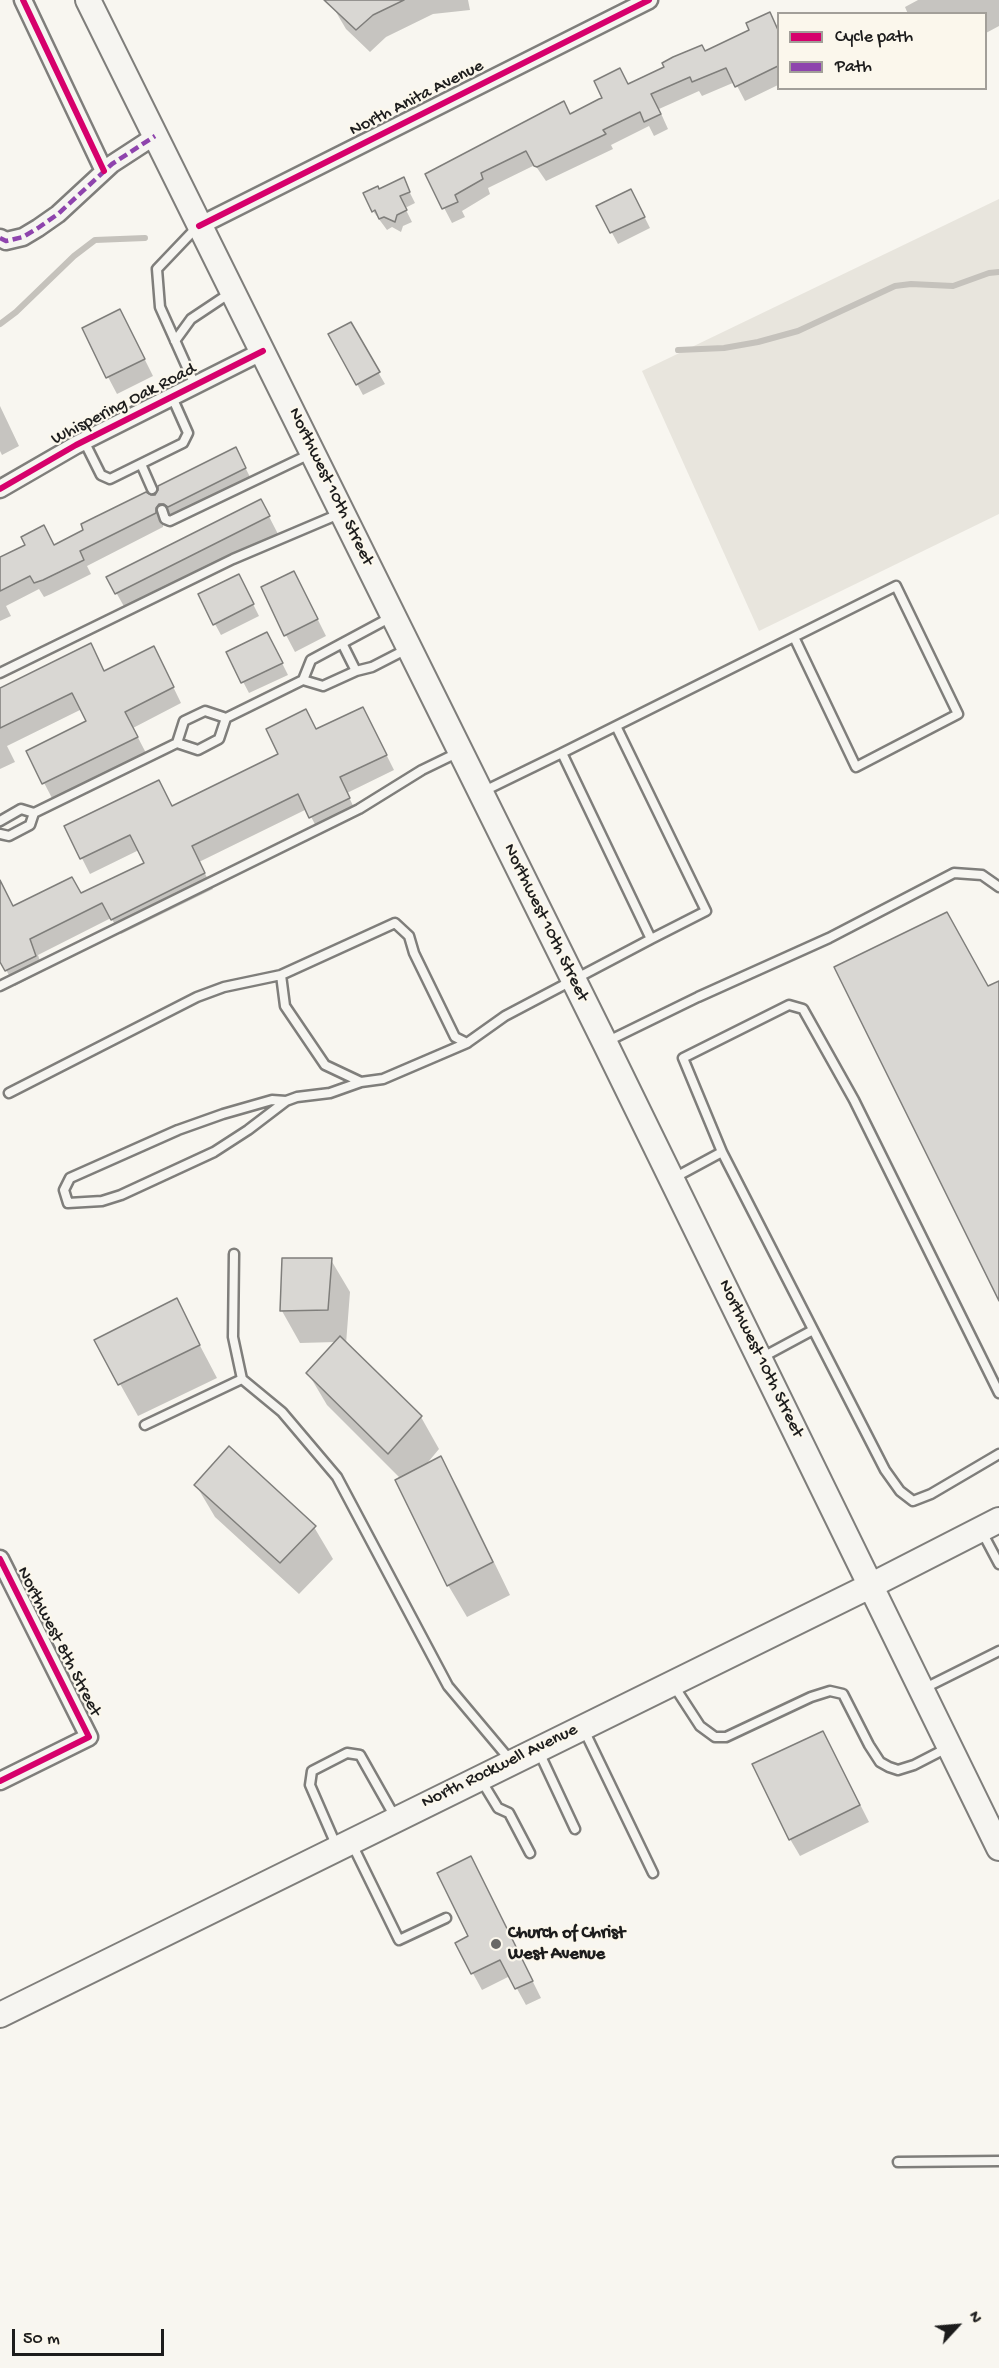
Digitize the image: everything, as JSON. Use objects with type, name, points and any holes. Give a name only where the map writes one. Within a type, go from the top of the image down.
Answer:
[{"type":"main road","name":"Northwest 10th Street","points":[[88,0],[605,1043],[999,1848]]},
{"type":"main road","name":"North Rockwell Avenue","points":[[0,2014],[872,1586],[990,1524]]},
{"type":"street","points":[[23,0],[104,171]]},
{"type":"street","name":"North Anita Avenue","points":[[199,226],[649,0]]},
{"type":"street","points":[[0,238],[6,241],[23,237],[38,228],[58,214],[112,164],[155,136]]},
{"type":"street","name":"Whispering Oak Road","points":[[0,489],[84,441],[263,351]]},
{"type":"street","name":"Northwest 8th Street","points":[[0,1559],[89,1737],[0,1781]]},
{"type":"lane","points":[[195,385],[160,307],[156,269],[199,226]]},
{"type":"lane","points":[[175,341],[191,319],[232,291]]},
{"type":"lane","points":[[84,441],[101,475],[110,479],[183,443],[188,433],[172,397]]},
{"type":"lane","points":[[162,510],[165,519],[170,521],[314,453]]},
{"type":"lane","points":[[141,464],[152,489]]},
{"type":"lane","points":[[0,673],[233,559],[305,530],[342,512]]},
{"type":"lane","points":[[481,793],[896,586],[958,714],[856,766],[794,637]]},
{"type":"lane","points":[[0,821],[21,809],[34,813],[177,743],[198,750],[219,739],[226,718],[303,680],[311,660],[343,645],[356,634],[393,615]]},
{"type":"lane","points":[[343,645],[356,671]]},
{"type":"lane","points":[[303,680],[323,686],[356,671],[372,667],[409,648]]},
{"type":"lane","points":[[177,743],[184,721],[206,711],[226,718]]},
{"type":"lane","points":[[286,1101],[272,1100],[178,1130],[70,1178],[64,1190],[68,1203],[102,1201],[121,1195],[214,1152],[286,1101],[297,1097],[330,1093],[361,1082],[383,1080],[466,1043],[505,1016],[706,910],[616,726]]},
{"type":"lane","points":[[0,986],[359,809],[422,770],[460,751]]},
{"type":"lane","points":[[562,753],[651,939]]},
{"type":"lane","points":[[0,834],[9,836],[30,825],[34,813]]},
{"type":"lane","points":[[605,1043],[698,997],[829,938],[954,873],[982,875],[999,887]]},
{"type":"lane","points":[[9,1093],[197,996],[224,987],[281,975],[395,923],[409,936],[414,953],[455,1037],[466,1043]]},
{"type":"lane","points":[[281,975],[285,1006],[325,1065],[361,1082]]},
{"type":"lane","points":[[999,1393],[854,1100],[803,1009],[789,1005],[683,1058],[722,1152],[889,1477],[900,1491],[913,1501],[931,1494],[999,1454]]},
{"type":"lane","points":[[672,1179],[722,1152]]},
{"type":"lane","points":[[234,1254],[233,1337],[243,1378],[282,1412],[337,1477],[448,1686],[512,1761]]},
{"type":"lane","points":[[760,1359],[813,1330]]},
{"type":"lane","points":[[145,1425],[243,1378]]},
{"type":"lane","points":[[990,1524],[999,1564]]},
{"type":"lane","points":[[923,1690],[999,1651]]},
{"type":"lane","points":[[672,1683],[700,1726],[715,1737],[726,1737],[811,1697],[830,1691],[843,1694],[879,1762],[889,1767],[898,1770],[914,1765],[950,1747]]},
{"type":"lane","points":[[582,1727],[653,1873]]},
{"type":"lane","points":[[538,1748],[575,1829]]},
{"type":"lane","points":[[396,1818],[360,1755],[347,1753],[312,1771],[310,1785],[399,1940],[446,1918]]},
{"type":"lane","points":[[480,1777],[498,1808],[509,1813],[530,1853]]},
{"type":"lane","points":[[898,2162],[999,2161]]},
{"type":"shaded area","points":[[999,199],[999,514],[759,631],[642,371]]},
{"type":"building","points":[[324,0],[404,0],[373,15],[356,30]]},
{"type":"building","points":[[770,12],[777,28],[777,66],[735,87],[726,68],[692,82],[690,77],[651,94],[661,114],[644,122],[640,112],[603,130],[606,134],[537,167],[534,166],[526,151],[481,173],[483,179],[455,195],[458,202],[442,209],[425,174],[564,101],[570,114],[602,98],[594,81],[620,68],[628,84],[664,67],[662,63],[673,57],[702,45],[705,51],[749,30],[746,23]]},
{"type":"building","points":[[404,177],[410,192],[400,196],[407,210],[397,215],[395,222],[384,217],[379,219],[375,210],[372,212],[363,193],[378,186],[379,189]]},
{"type":"building","points":[[631,189],[645,217],[610,233],[596,206]]},
{"type":"building","points":[[120,309],[145,359],[106,378],[82,328]]},
{"type":"building","points":[[351,322],[380,372],[356,385],[328,334]]},
{"type":"building","points":[[236,447],[246,468],[168,507],[159,504],[156,513],[80,551],[84,560],[43,580],[34,583],[30,576],[0,591],[0,557],[25,545],[21,537],[44,525],[54,545],[83,530],[81,524],[146,492],[155,495],[158,486]]},
{"type":"building","points":[[261,499],[270,516],[115,594],[106,577]]},
{"type":"building","points":[[294,571],[318,619],[284,636],[261,587]]},
{"type":"building","points":[[239,574],[254,604],[213,625],[198,594]]},
{"type":"building","points":[[267,632],[283,663],[241,683],[226,652]]},
{"type":"building","points":[[91,643],[104,671],[154,646],[174,687],[125,712],[138,737],[42,784],[26,751],[86,721],[72,693],[0,728],[0,688]]},
{"type":"building","points":[[363,707],[387,755],[340,777],[350,798],[309,818],[298,794],[192,846],[205,873],[111,920],[102,903],[30,939],[36,956],[5,971],[0,962],[0,880],[13,906],[72,877],[81,893],[144,863],[130,835],[80,859],[64,826],[159,780],[172,806],[278,754],[266,729],[306,709],[316,729]]},
{"type":"building","points":[[947,912],[988,986],[999,981],[999,1301],[834,967]]},
{"type":"building","points":[[282,1258],[332,1258],[328,1310],[280,1311]]},
{"type":"building","points":[[177,1298],[200,1345],[118,1385],[94,1340]]},
{"type":"building","points":[[340,1336],[422,1416],[388,1454],[306,1373]]},
{"type":"building","points":[[229,1446],[316,1526],[280,1563],[194,1485]]},
{"type":"building","points":[[441,1456],[493,1562],[447,1586],[395,1480]]},
{"type":"building","points":[[823,1731],[860,1805],[789,1840],[752,1764]]},
{"type":"building","points":[[471,1856],[533,1981],[515,1989],[500,1960],[471,1974],[455,1943],[468,1936],[437,1873]]},
{"type":"waterway","points":[[0,324],[16,312],[74,256],[95,240],[145,238]]},
{"type":"waterway","points":[[678,350],[724,348],[758,342],[798,331],[895,286],[911,284],[953,286],[989,273],[999,272]]},
{"type":"marked path","points":[[0,238],[6,241],[23,237],[38,228],[58,214],[112,164],[155,136]]},
{"type":"cycle path","points":[[23,0],[104,171]]},
{"type":"cycle path","points":[[199,226],[649,0]]},
{"type":"cycle path","points":[[0,489],[76,445],[263,351]]},
{"type":"cycle path","points":[[0,1559],[89,1737],[0,1781]]},
{"type":"place","name":"Church of Christ West Avenue","points":[[496,1944]]}]
